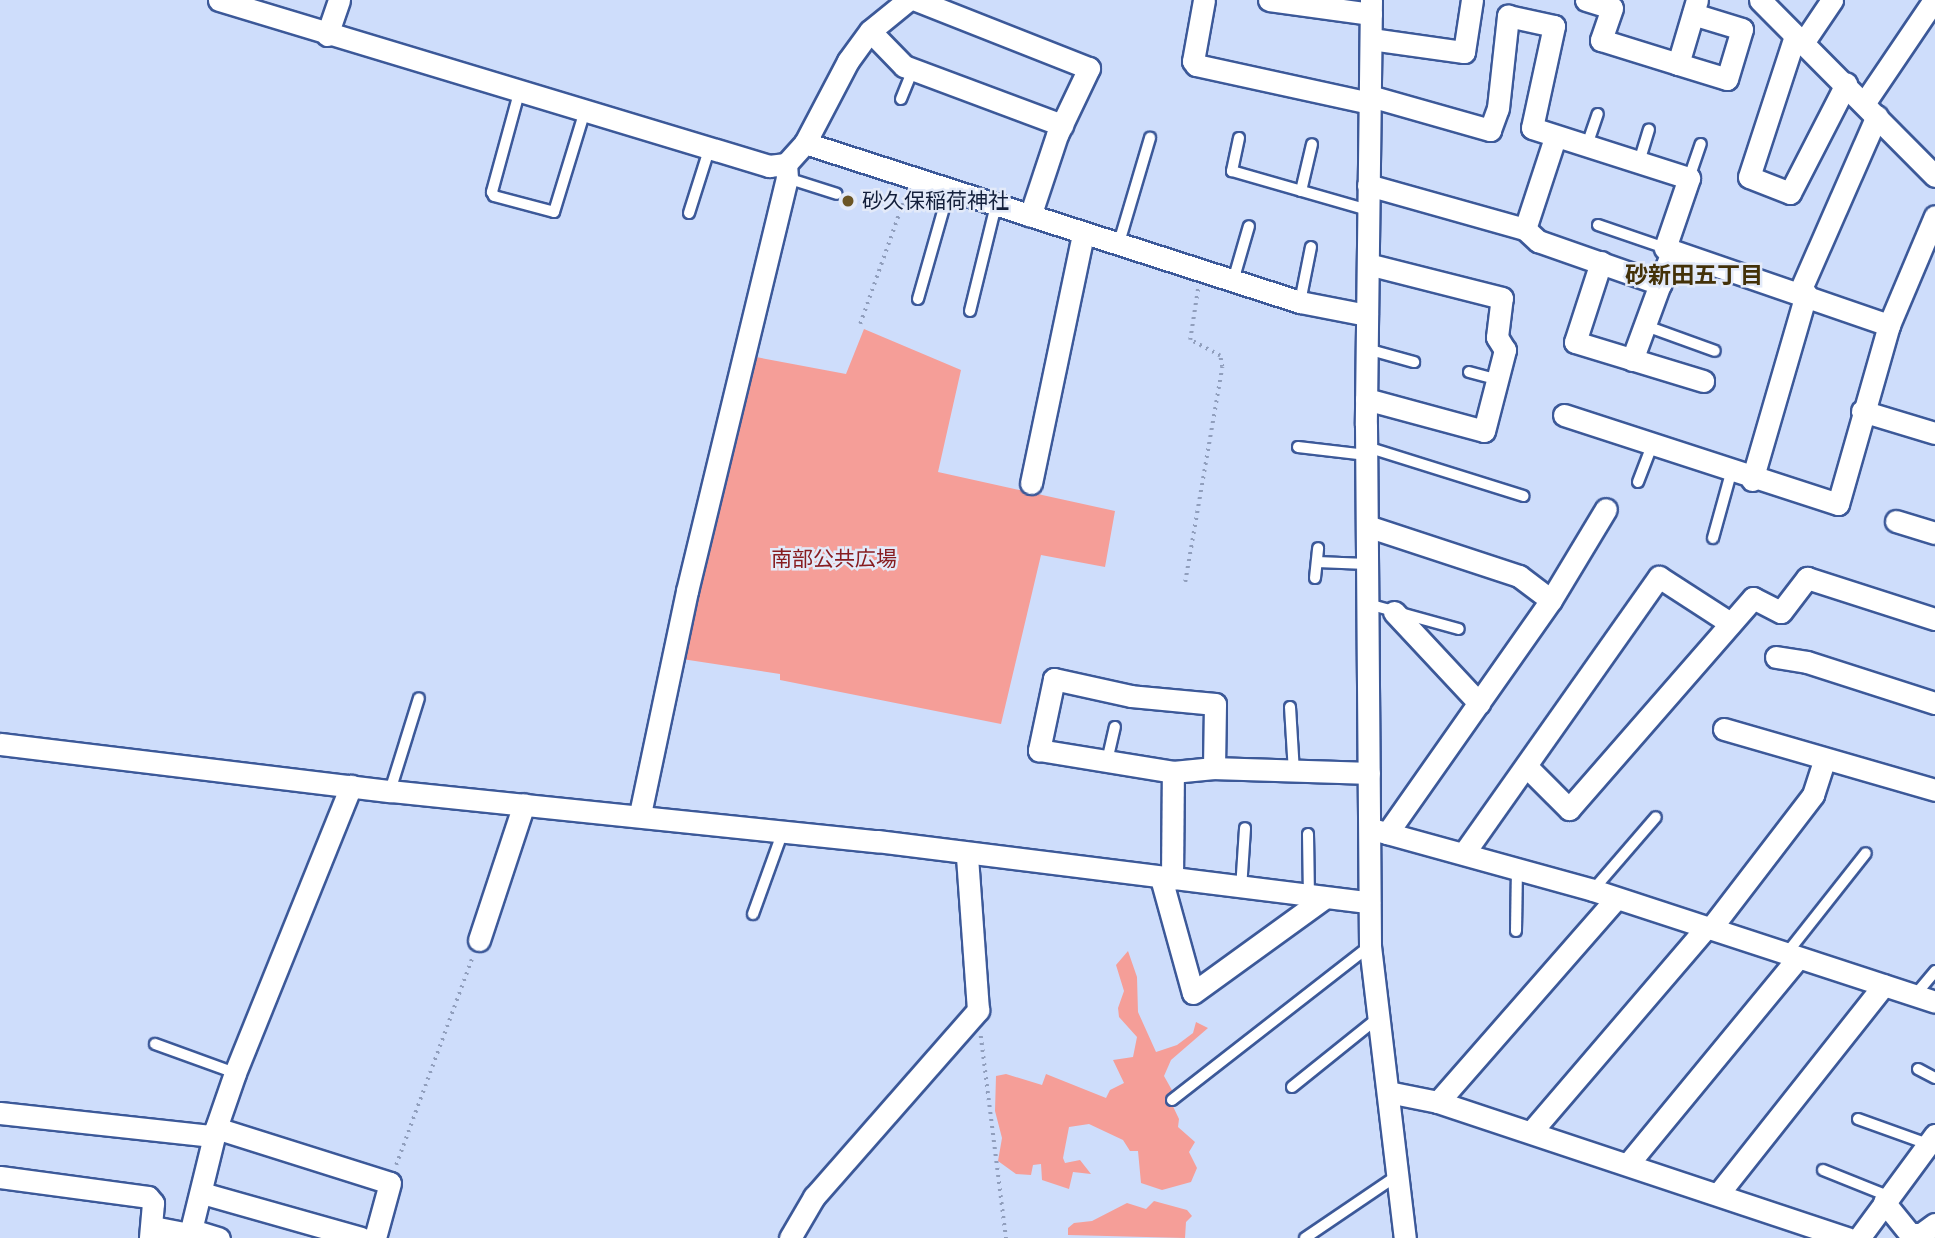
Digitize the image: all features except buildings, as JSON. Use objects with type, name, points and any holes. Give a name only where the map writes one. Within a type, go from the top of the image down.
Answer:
[{"type":"street","points":[[219,0],[285,9],[327,35],[584,114],[786,171]]},
{"type":"street","points":[[327,35],[339,0]]},
{"type":"street","points":[[640,814],[690,578],[786,171],[805,143],[848,61],[870,31],[908,0]]},
{"type":"street","points":[[916,0],[1088,65],[1080,94],[1062,125],[1030,216]]},
{"type":"street","points":[[1204,0],[1196,65],[1370,99],[1490,130],[1498,108],[1511,15],[1554,26],[1532,128],[1586,148],[1689,178],[1668,249],[1661,284],[1632,360]]},
{"type":"street","points":[[1269,0],[1371,7],[1366,399],[1369,773],[1379,831],[1369,902],[1370,946],[1405,1238]]},
{"type":"street","points":[[1371,39],[1464,52],[1472,0]]},
{"type":"street","points":[[1586,0],[1612,8],[1601,40],[1678,64],[1727,79],[1742,29],[1695,7],[1678,64]]},
{"type":"street","points":[[1759,0],[1846,84],[1935,176]]},
{"type":"street","points":[[1832,0],[1799,40],[1749,177],[1790,193],[1846,84]]},
{"type":"street","points":[[1741,476],[1803,293],[1871,109],[1934,0]]},
{"type":"street","points":[[870,31],[913,70],[1062,125]]},
{"type":"street","points":[[1525,229],[1555,138]]},
{"type":"street","points":[[805,143],[1118,246],[1300,302],[1367,316]]},
{"type":"street","points":[[1368,185],[1525,229],[1538,241],[1661,284]]},
{"type":"street","points":[[1564,415],[1741,476],[1838,504],[1862,411],[1889,324],[1935,216]]},
{"type":"street","points":[[1031,483],[1083,235]]},
{"type":"street","points":[[1668,249],[1889,324]]},
{"type":"street","points":[[1601,262],[1574,342],[1703,381]]},
{"type":"street","points":[[1366,399],[1484,431],[1505,350],[1497,337],[1502,298],[1368,264]]},
{"type":"street","points":[[1862,411],[1935,433]]},
{"type":"street","points":[[1379,831],[1479,702],[1551,600],[1606,509]]},
{"type":"street","points":[[1896,521],[1935,533]]},
{"type":"street","points":[[1367,526],[1519,576],[1551,600]]},
{"type":"street","points":[[1464,853],[1659,577],[1730,623]]},
{"type":"street","points":[[1526,766],[1569,808],[1753,598],[1781,612],[1807,578],[1935,619]]},
{"type":"street","points":[[1394,612],[1479,702]]},
{"type":"street","points":[[1776,657],[1807,662],[1935,703]]},
{"type":"street","points":[[1214,768],[1215,704],[1131,696],[1054,679],[1039,750],[1173,772],[1214,768],[1369,773]]},
{"type":"street","points":[[1724,729],[1935,790]]},
{"type":"street","points":[[0,744],[351,786],[640,814],[1241,889],[1369,902]]},
{"type":"street","points":[[1531,1132],[1709,927],[1813,795],[1825,759]]},
{"type":"street","points":[[1173,772],[1167,878],[1193,993],[1316,898]]},
{"type":"street","points":[[0,1177],[148,1197],[153,1202],[152,1233],[190,1234],[215,1132],[235,1073],[351,786]]},
{"type":"street","points":[[479,940],[524,804]]},
{"type":"street","points":[[1379,831],[1593,890],[1925,998]]},
{"type":"street","points":[[790,1238],[814,1197],[978,1010],[967,855]]},
{"type":"street","points":[[1438,1102],[1616,899]]},
{"type":"street","points":[[1628,1164],[1792,955]]},
{"type":"street","points":[[1719,1193],[1884,985]]},
{"type":"street","points":[[1388,1093],[1438,1102],[1848,1238]]},
{"type":"street","points":[[0,1113],[215,1132],[390,1183],[375,1238]]},
{"type":"street","points":[[1859,1238],[1933,1138]]},
{"type":"street","points":[[202,1193],[362,1238]]},
{"type":"street","points":[[1886,1199],[1910,1234],[1921,1234],[1935,1224]]},
{"type":"street","points":[[191,1230],[219,1238]]},
{"type":"lane","points":[[901,99],[913,70]]},
{"type":"lane","points":[[519,93],[492,192],[495,196],[554,212],[584,114]]},
{"type":"lane","points":[[1586,148],[1598,114]]},
{"type":"lane","points":[[1639,162],[1649,130]]},
{"type":"lane","points":[[1118,246],[1150,138]]},
{"type":"lane","points":[[1239,138],[1232,171],[1368,209]]},
{"type":"lane","points":[[1301,191],[1312,144]]},
{"type":"lane","points":[[1689,178],[1701,144]]},
{"type":"lane","points":[[689,213],[709,150]]},
{"type":"lane","points":[[786,171],[837,194]]},
{"type":"lane","points":[[918,299],[949,190]]},
{"type":"lane","points":[[970,312],[996,205]]},
{"type":"lane","points":[[1598,225],[1668,249]]},
{"type":"lane","points":[[1233,281],[1249,226]]},
{"type":"lane","points":[[1300,302],[1311,247]]},
{"type":"lane","points":[[1646,326],[1715,351]]},
{"type":"lane","points":[[1367,349],[1414,362]]},
{"type":"lane","points":[[1468,372],[1499,380]]},
{"type":"lane","points":[[1638,482],[1651,445]]},
{"type":"lane","points":[[1298,447],[1367,451],[1523,496]]},
{"type":"lane","points":[[1713,538],[1741,476]]},
{"type":"lane","points":[[1315,578],[1318,548]]},
{"type":"lane","points":[[1317,562],[1367,565]]},
{"type":"lane","points":[[1368,604],[1459,629]]},
{"type":"lane","points":[[390,790],[419,698]]},
{"type":"lane","points":[[1290,707],[1294,772]]},
{"type":"lane","points":[[1107,761],[1115,727]]},
{"type":"lane","points":[[1593,890],[1656,817]]},
{"type":"lane","points":[[1241,889],[1245,828]]},
{"type":"lane","points":[[753,914],[783,831]]},
{"type":"lane","points":[[1308,834],[1316,898]]},
{"type":"lane","points":[[1792,955],[1866,853]]},
{"type":"lane","points":[[1516,931],[1517,868]]},
{"type":"lane","points":[[1172,1100],[1370,946]]},
{"type":"lane","points":[[1925,998],[1935,971]]},
{"type":"lane","points":[[1292,1087],[1379,1017]]},
{"type":"lane","points":[[155,1044],[235,1073]]},
{"type":"lane","points":[[1918,1069],[1935,1078]]},
{"type":"lane","points":[[1858,1119],[1933,1138]]},
{"type":"lane","points":[[1823,1170],[1886,1199]]},
{"type":"lane","points":[[1305,1238],[1399,1174]]},
{"type":"path","points":[[860,324],[912,178]]},
{"type":"path","points":[[1185,582],[1223,367],[1220,356],[1190,340],[1200,271]]},
{"type":"path","points":[[390,1183],[479,940]]},
{"type":"path","points":[[978,1010],[1006,1238]]},
{"type":"green space","name":"南部公共広場","points":[[864,329],[961,370],[938,472],[1115,511],[1105,567],[1041,555],[1001,724],[780,680],[780,674],[682,659],[756,357],[846,374]]},
{"type":"green space","points":[[1128,951],[1137,977],[1138,1012],[1156,1052],[1177,1045],[1193,1033],[1196,1022],[1208,1028],[1171,1060],[1164,1076],[1173,1092],[1169,1098],[1179,1119],[1178,1127],[1195,1142],[1189,1152],[1197,1168],[1191,1182],[1162,1190],[1141,1183],[1138,1151],[1130,1151],[1123,1140],[1089,1124],[1069,1127],[1063,1158],[1065,1163],[1080,1160],[1091,1174],[1073,1172],[1069,1189],[1042,1180],[1041,1164],[1033,1165],[1031,1175],[1016,1174],[998,1161],[1002,1138],[995,1111],[996,1076],[1006,1074],[1042,1085],[1046,1074],[1106,1098],[1110,1090],[1124,1083],[1113,1060],[1133,1057],[1137,1037],[1119,1017],[1118,1008],[1124,991],[1116,965]]},
{"type":"green space","points":[[1154,1201],[1187,1210],[1192,1216],[1186,1222],[1185,1238],[1068,1235],[1068,1228],[1074,1223],[1092,1221],[1127,1203],[1146,1209]]},
{"type":"place","name":"砂久保稲荷神社","points":[[848,201]]},
{"type":"district","name":"砂新田五丁目","points":[[1694,275]]}]
